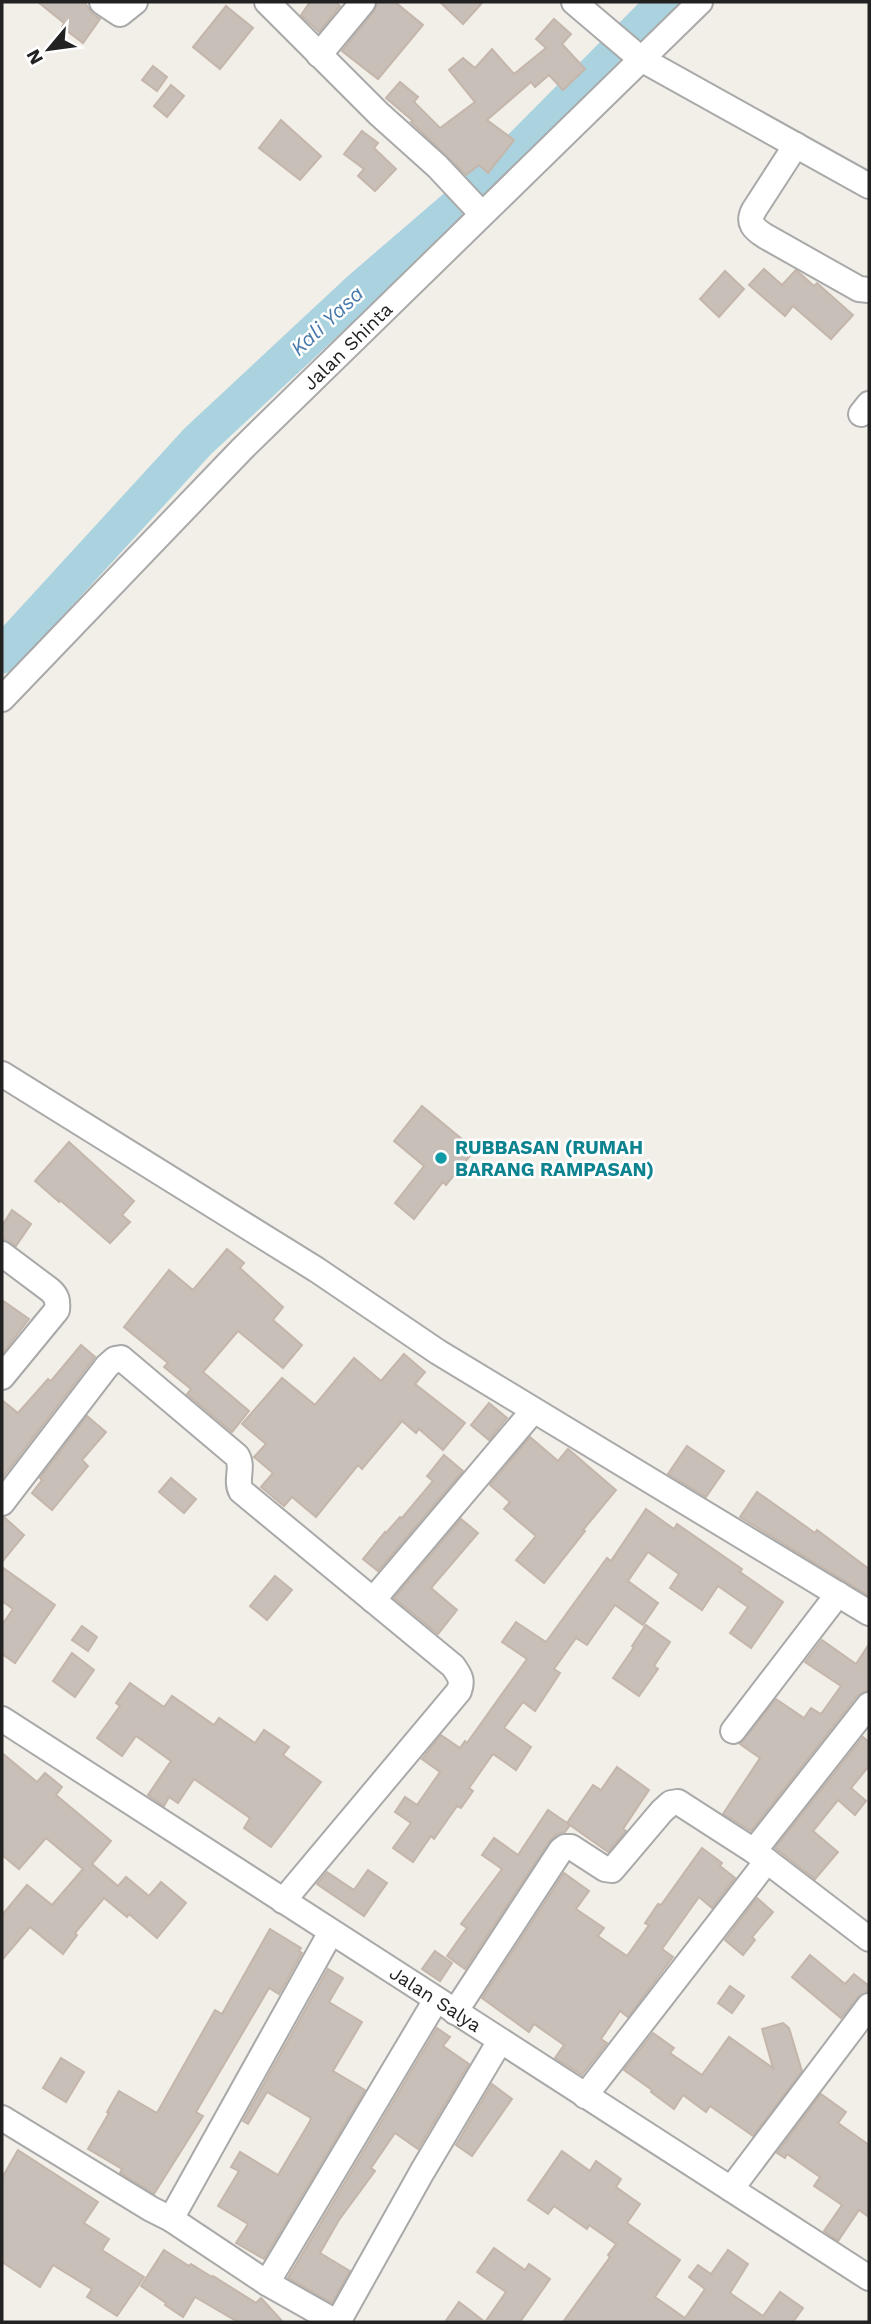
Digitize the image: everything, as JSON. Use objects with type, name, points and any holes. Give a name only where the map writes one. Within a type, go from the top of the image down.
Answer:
[{"type":"street","points":[[102,2],[120,15],[135,2]]},
{"type":"street","points":[[267,2],[379,114],[437,166],[474,206]]},
{"type":"street","points":[[319,55],[363,2]]},
{"type":"street","points":[[573,2],[632,51],[869,186]]},
{"type":"street","name":"Jalan Shinta","points":[[2,699],[474,206],[632,51],[700,2]]},
{"type":"street","points":[[796,145],[754,210],[752,226],[859,289],[869,290]]},
{"type":"street","points":[[2,1074],[317,1270],[438,1352],[869,1614]]},
{"type":"street","points":[[2,1254],[50,1290],[58,1303],[57,1310],[2,1377]]},
{"type":"street","points":[[2,1503],[107,1366],[115,1359],[121,1358],[237,1456],[241,1462],[238,1486],[242,1491],[453,1666],[460,1676],[459,1691],[283,1901]]},
{"type":"street","points":[[373,1600],[533,1411]]},
{"type":"street","points":[[733,1731],[838,1594]]},
{"type":"street","points":[[585,2096],[869,1704]]},
{"type":"street","name":"Jalan Salya","points":[[2,1719],[731,2189],[866,2269]]},
{"type":"street","points":[[267,2283],[445,2006],[565,1847],[571,1847],[605,1869],[612,1870],[662,1811],[671,1803],[678,1802],[761,1856],[869,1939]]},
{"type":"street","points":[[171,2219],[331,1932]]},
{"type":"street","points":[[731,2189],[869,2006]]},
{"type":"street","points":[[2,2118],[171,2219],[267,2283],[337,2322],[500,2041]]},
{"type":"building","points":[[38,2],[84,2],[100,19],[83,43],[62,27],[64,23]]},
{"type":"building","points":[[310,2],[335,2],[340,6],[319,32],[301,15]]},
{"type":"building","points":[[377,2],[395,2],[423,25],[378,79],[342,51],[374,11]]},
{"type":"building","points":[[440,2],[483,2],[463,24]]},
{"type":"building","points":[[226,6],[253,28],[220,69],[193,47]]},
{"type":"building","points":[[554,19],[571,34],[562,44],[585,69],[563,90],[549,75],[535,87],[531,82],[487,120],[514,140],[488,173],[479,165],[466,175],[411,122],[413,121],[386,98],[400,82],[418,97],[414,102],[440,128],[475,102],[449,70],[463,58],[475,68],[492,49],[514,74],[546,48],[536,39]]},
{"type":"building","points":[[153,66],[167,77],[157,91],[142,80]]},
{"type":"building","points":[[171,85],[184,96],[167,117],[154,106]]},
{"type":"building","points":[[281,120],[321,156],[300,180],[259,148]]},
{"type":"building","points":[[362,131],[378,143],[374,148],[396,169],[375,191],[358,176],[364,169],[344,154]]},
{"type":"building","points":[[764,269],[782,285],[796,270],[814,286],[817,283],[853,315],[831,339],[793,306],[785,316],[749,285]]},
{"type":"building","points":[[725,271],[744,289],[719,317],[700,299]]},
{"type":"building","name":"RUBBASAN (RUMAH BARANG RAMPASAN)","points":[[422,1106],[475,1150],[446,1185],[443,1182],[414,1219],[395,1203],[424,1166],[394,1141]]},
{"type":"building","points":[[69,1142],[134,1201],[122,1215],[130,1222],[110,1243],[35,1181]]},
{"type":"building","points":[[12,1210],[31,1224],[16,1246],[2,1239],[2,1226]]},
{"type":"building","points":[[227,1249],[244,1263],[240,1268],[283,1307],[273,1320],[302,1345],[283,1368],[238,1331],[203,1372],[249,1411],[232,1432],[187,1394],[191,1389],[164,1367],[168,1363],[124,1327],[169,1270],[193,1290]]},
{"type":"building","points":[[2,1300],[29,1319],[2,1354]]},
{"type":"building","points":[[81,1345],[95,1357],[2,1478],[2,1400],[18,1413],[48,1379],[51,1381]]},
{"type":"building","points":[[404,1354],[425,1372],[415,1384],[465,1423],[443,1450],[419,1429],[416,1433],[402,1421],[362,1469],[358,1465],[316,1517],[292,1497],[284,1506],[261,1487],[273,1473],[254,1457],[266,1444],[242,1424],[282,1378],[315,1405],[354,1358],[381,1381]]},
{"type":"building","points":[[489,1403],[507,1418],[489,1440],[471,1425]]},
{"type":"building","points":[[87,1416],[106,1432],[82,1460],[88,1466],[52,1510],[32,1493],[42,1480],[40,1478]]},
{"type":"building","points":[[530,1437],[558,1461],[568,1449],[616,1490],[544,1583],[516,1560],[536,1536],[504,1509],[510,1502],[490,1485]]},
{"type":"building","points":[[687,1446],[724,1471],[706,1497],[668,1474]]},
{"type":"building","points":[[444,1455],[463,1471],[378,1571],[363,1559],[433,1481],[427,1476]]},
{"type":"building","points":[[171,1478],[196,1499],[184,1513],[159,1492]]},
{"type":"building","points":[[757,1492],[815,1533],[817,1530],[869,1569],[869,1596],[740,1517]]},
{"type":"building","points":[[646,1509],[674,1529],[677,1524],[742,1569],[740,1572],[783,1602],[751,1648],[730,1633],[748,1607],[718,1586],[702,1610],[670,1588],[679,1574],[648,1552],[628,1581],[658,1603],[643,1625],[615,1605],[587,1645],[576,1638],[554,1669],[560,1673],[535,1711],[523,1702],[504,1728],[531,1747],[516,1770],[493,1754],[469,1788],[473,1791],[461,1808],[457,1806],[434,1839],[431,1836],[413,1862],[393,1848],[411,1823],[395,1812],[405,1797],[417,1805],[440,1772],[422,1759],[441,1735],[460,1748],[465,1741],[467,1743],[527,1659],[502,1642],[516,1622],[546,1642],[607,1558],[611,1561]]},
{"type":"building","points":[[2,1518],[24,1535],[2,1562]]},
{"type":"building","points":[[461,1519],[478,1533],[431,1588],[457,1610],[438,1634],[394,1598]]},
{"type":"building","points":[[2,1567],[55,1605],[15,1663],[2,1654],[2,1625],[13,1609],[2,1601]]},
{"type":"building","points":[[275,1576],[292,1590],[267,1620],[250,1606]]},
{"type":"building","points":[[646,1625],[670,1642],[654,1666],[658,1669],[639,1696],[613,1678]]},
{"type":"building","points":[[82,1626],[97,1637],[88,1651],[72,1640]]},
{"type":"building","points":[[822,1640],[856,1664],[869,1644],[869,1690],[857,1696],[751,1831],[723,1814],[760,1758],[740,1744],[776,1699],[804,1718],[811,1708],[821,1714],[841,1686],[805,1662]]},
{"type":"building","points":[[72,1653],[94,1670],[75,1697],[53,1681]]},
{"type":"building","points":[[130,1683],[164,1707],[172,1696],[214,1725],[219,1718],[255,1743],[264,1730],[289,1747],[283,1755],[321,1782],[271,1847],[244,1828],[250,1818],[194,1779],[178,1803],[169,1797],[164,1806],[148,1795],[171,1761],[136,1736],[122,1756],[97,1738],[120,1706],[116,1703]]},
{"type":"building","points":[[863,1737],[869,1742],[869,1766],[851,1788],[866,1801],[855,1815],[838,1800],[813,1831],[838,1852],[815,1879],[775,1848]]},
{"type":"building","points":[[2,1753],[37,1782],[45,1773],[62,1787],[56,1795],[111,1841],[92,1864],[118,1886],[126,1877],[149,1896],[161,1882],[186,1903],[157,1938],[129,1914],[127,1917],[104,1898],[75,1933],[77,1935],[63,1954],[30,1927],[2,1960],[2,1915],[27,1885],[52,1905],[83,1869],[46,1838],[19,1869],[2,1855]]},
{"type":"building","points":[[617,1767],[649,1790],[623,1829],[626,1831],[608,1852],[567,1823],[593,1785],[601,1790]]},
{"type":"building","points":[[548,1810],[570,1825],[565,1832],[556,1835],[549,1842],[465,1969],[447,1956],[467,1928],[461,1924],[502,1869],[482,1855],[494,1838],[518,1855]]},
{"type":"building","points":[[702,1848],[722,1863],[720,1866],[735,1878],[712,1908],[699,1897],[662,1949],[673,1957],[628,2017],[620,2011],[601,2039],[607,2043],[582,2075],[555,2058],[564,2045],[534,2024],[529,2032],[482,1998],[564,1873],[589,1891],[576,1909],[604,1928],[598,1936],[627,1956],[649,1925],[645,1923],[658,1904],[661,1905]]},
{"type":"building","points":[[368,1870],[387,1883],[364,1916],[317,1884],[327,1872],[354,1890]]},
{"type":"building","points":[[757,1898],[773,1912],[752,1937],[755,1940],[743,1955],[725,1940]]},
{"type":"building","points":[[270,1929],[301,1948],[299,1951],[302,1953],[279,1994],[269,1988],[196,2112],[203,2116],[154,2194],[120,2173],[122,2169],[88,2149],[119,2091],[157,2113],[215,2010],[222,2014]]},
{"type":"building","points":[[435,1951],[452,1963],[440,1981],[422,1969]]},
{"type":"building","points":[[810,1955],[845,1984],[854,1974],[869,1986],[869,1991],[858,1997],[841,2018],[792,1977]]},
{"type":"building","points":[[328,1969],[343,1978],[329,2002],[362,2022],[333,2071],[365,2090],[264,2259],[236,2243],[248,2224],[218,2206],[239,2171],[231,2167],[240,2152],[278,2175],[309,2123],[311,2118],[267,2092],[248,2124],[243,2121]]},
{"type":"building","points":[[730,1986],[744,1996],[732,2013],[718,2003]]},
{"type":"building","points":[[783,2023],[789,2028],[802,2071],[753,2136],[710,2106],[706,2112],[683,2095],[674,2109],[624,2070],[653,2033],[674,2048],[670,2053],[702,2075],[729,2037],[773,2068],[762,2029]]},
{"type":"building","points":[[437,2028],[450,2037],[443,2046],[469,2064],[418,2149],[395,2133],[371,2168],[375,2171],[339,2220],[320,2253],[350,2271],[332,2303],[288,2278]]},
{"type":"building","points":[[61,2058],[84,2072],[66,2102],[43,2088]]},
{"type":"building","points":[[492,2084],[512,2099],[472,2156],[456,2145]]},
{"type":"building","points":[[821,2094],[846,2112],[838,2123],[869,2145],[869,2217],[859,2210],[838,2241],[824,2231],[842,2205],[814,2186],[820,2177],[787,2154],[785,2158],[777,2153]]},
{"type":"building","points":[[18,2150],[98,2202],[84,2223],[109,2239],[102,2250],[144,2277],[117,2316],[87,2297],[92,2289],[53,2265],[40,2287],[2,2262],[2,2178]]},
{"type":"building","points":[[562,2151],[590,2171],[596,2161],[621,2179],[616,2187],[640,2204],[627,2223],[680,2260],[655,2297],[685,2318],[705,2289],[689,2277],[698,2265],[711,2274],[728,2250],[748,2264],[730,2293],[763,2316],[780,2292],[803,2308],[793,2322],[563,2322],[610,2257],[608,2255],[616,2244],[589,2225],[587,2229],[554,2206],[548,2214],[528,2200]]},
{"type":"building","points":[[494,2248],[525,2270],[529,2264],[550,2279],[520,2322],[485,2322],[506,2292],[477,2272]]},
{"type":"building","points":[[164,2250],[256,2303],[261,2298],[283,2322],[238,2322],[195,2297],[183,2317],[141,2286]]},
{"type":"building","points":[[459,2302],[485,2322],[445,2322]]},
{"type":"waterway","name":"Kali Yasa","points":[[2,655],[198,441],[360,290],[496,173],[666,2]]},
{"type":"place","name":"RUBBASAN (RUMAH BARANG RAMPASAN)","points":[[441,1158]]}]
